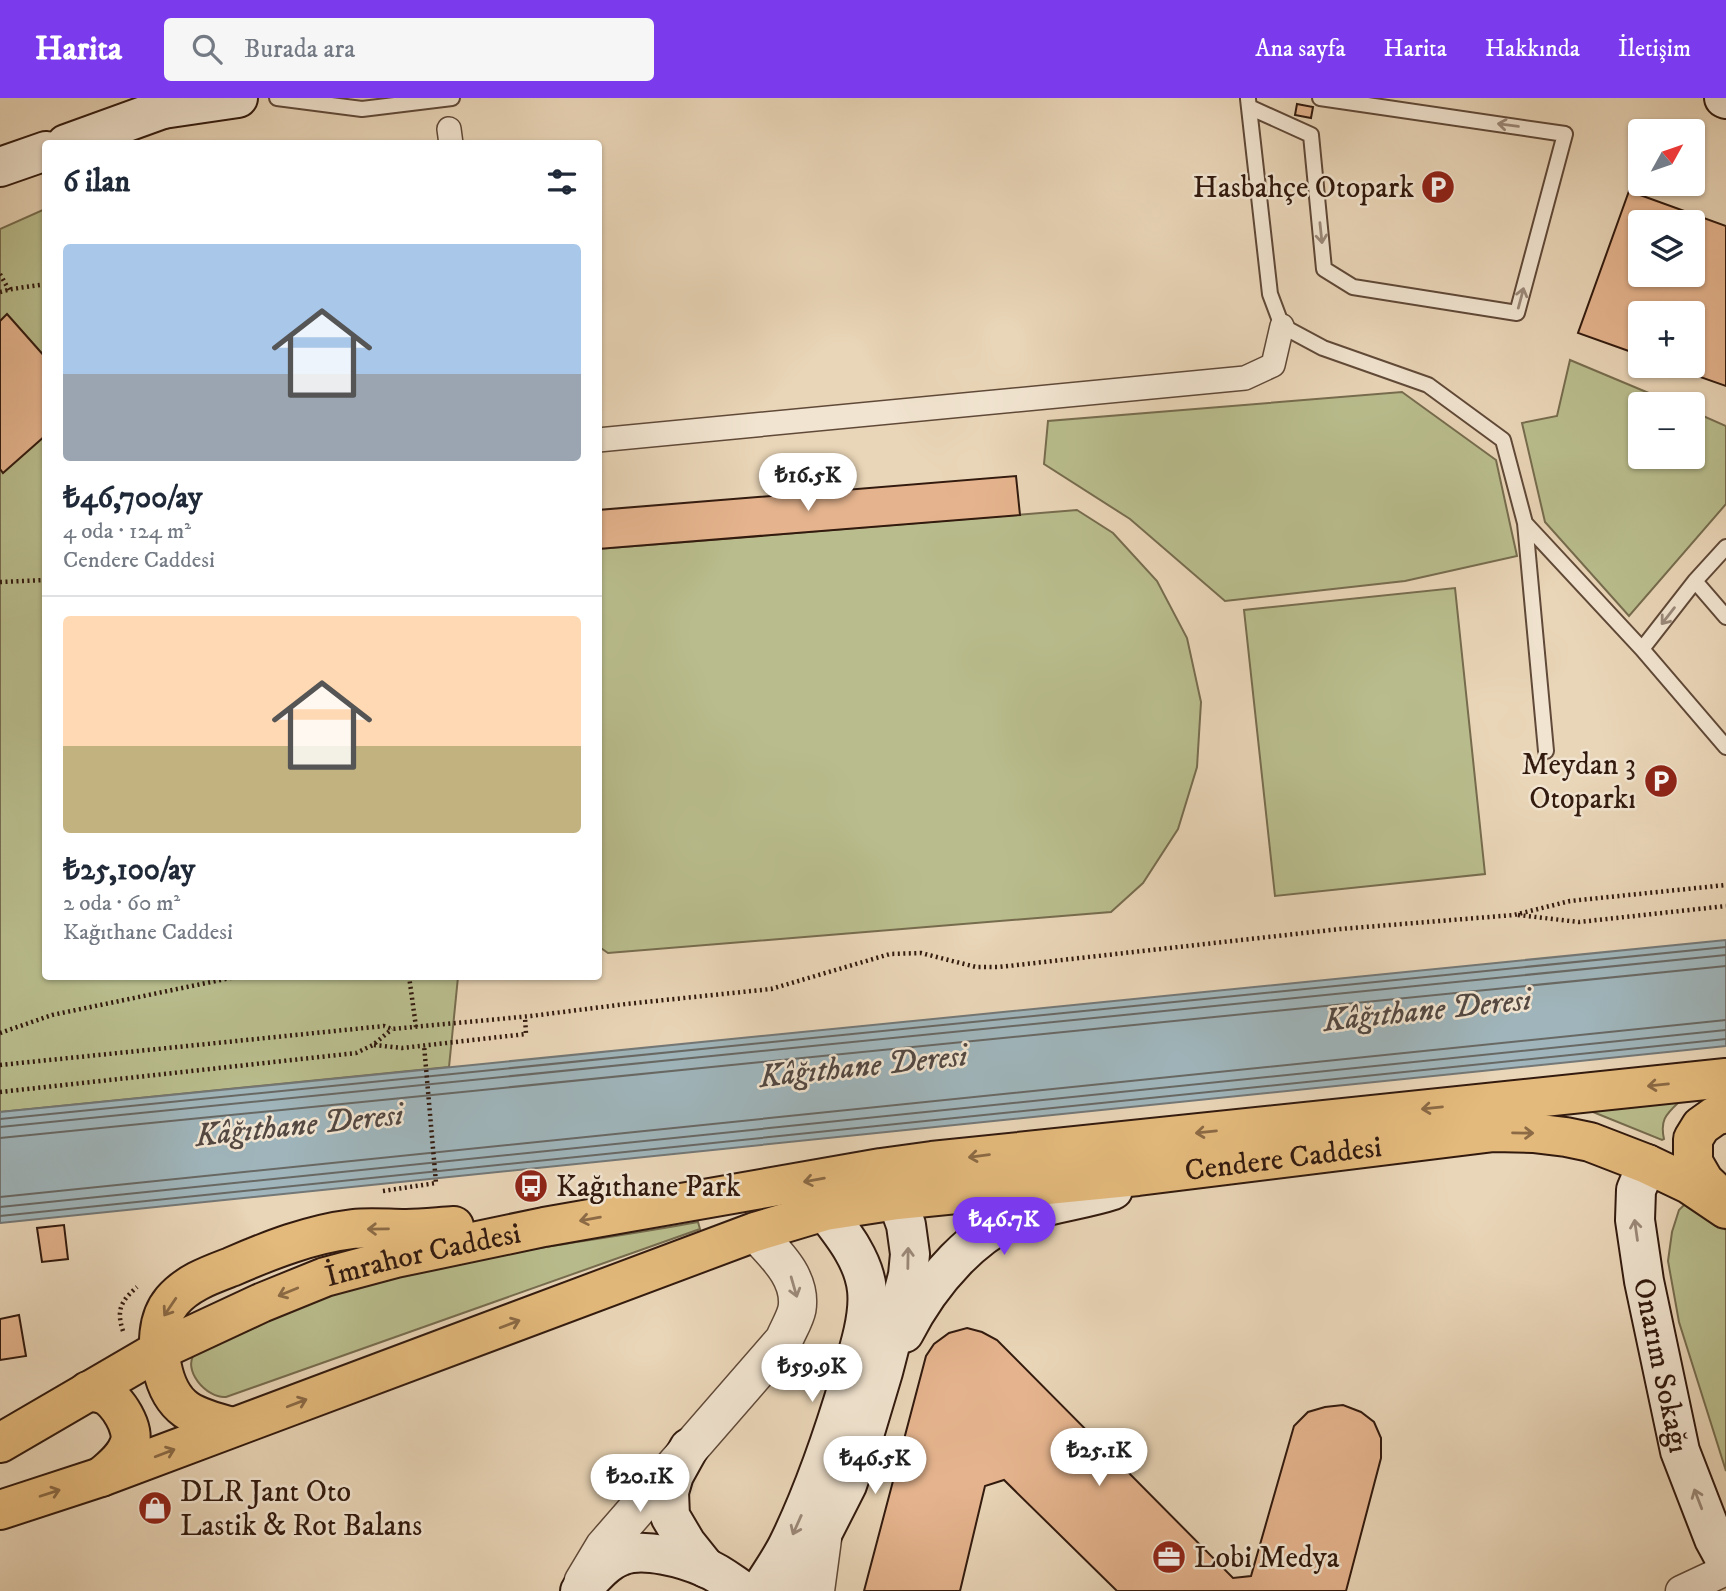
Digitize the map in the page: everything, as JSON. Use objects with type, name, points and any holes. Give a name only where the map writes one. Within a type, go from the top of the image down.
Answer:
[{"type":"main road","points":[[77,140],[175,103],[238,98]]},
{"type":"main road","points":[[0,167],[42,152]]},
{"type":"main road","name":"Cendere Caddesi","points":[[825,1211],[889,1184],[1014,1152],[1726,1078]]},
{"type":"main road","points":[[1726,1113],[1715,1116],[1701,1126],[1693,1139],[1693,1162],[1704,1181],[1726,1202]]},
{"type":"main road","name":"Cendere Caddesi","points":[[889,1184],[1139,1176],[1494,1132],[1533,1133],[1590,1142],[1647,1164],[1689,1184],[1726,1209]]},
{"type":"main road","name":"Onarım Sokağı","points":[[1647,1164],[1636,1190],[1635,1220],[1644,1281],[1680,1451],[1714,1539],[1726,1562]]},
{"type":"main road","points":[[883,1372],[910,1321],[930,1292],[948,1269],[986,1233],[1031,1210],[1092,1197],[1139,1176]]},
{"type":"main road","points":[[793,1591],[847,1485],[883,1372],[908,1275],[910,1254],[906,1225],[889,1184]]},
{"type":"main road","name":"İmrahor Caddesi","points":[[158,1351],[163,1317],[171,1301],[195,1282],[307,1238],[353,1229],[544,1227],[889,1184]]},
{"type":"main road","points":[[0,1510],[101,1477],[755,1232],[825,1211],[845,1236],[863,1270],[868,1292],[866,1315],[859,1351],[824,1464],[788,1545],[760,1591]]},
{"type":"main road","points":[[0,1443],[158,1351],[169,1391],[177,1403],[208,1421],[233,1427]]},
{"type":"main road","points":[[88,1391],[104,1394],[115,1402],[125,1416],[131,1440],[122,1457],[101,1477]]},
{"type":"main road","points":[[690,1448],[674,1475],[669,1492],[670,1516],[686,1543],[706,1568]]},
{"type":"main road","points":[[578,1591],[608,1562],[623,1555],[643,1553],[670,1556],[706,1568],[743,1591]]},
{"type":"street","points":[[602,440],[1245,378],[1273,365],[1282,326]]},
{"type":"street","points":[[578,1591],[604,1547],[784,1340],[796,1311],[797,1294],[793,1279],[755,1232]]},
{"type":"street","points":[[818,1591],[829,1521]]},
{"type":"street","points":[[1681,1591],[1726,1570]]},
{"type":"street","points":[[1721,1591],[1726,1588]]},
{"type":"lane","points":[[277,98],[362,109],[452,98]]},
{"type":"lane","points":[[1248,103],[1311,135],[1324,269],[1353,287],[1517,313],[1565,134],[1320,98]]},
{"type":"lane","points":[[1248,103],[1270,294],[1282,326],[1323,348],[1428,385],[1503,440],[1525,523],[1546,751]]},
{"type":"lane","points":[[1525,523],[1642,649],[1726,747]]},
{"type":"lane","points":[[1642,649],[1695,581],[1726,547]]},
{"type":"lane","points":[[1695,581],[1726,617]]},
{"type":"path","points":[[0,274],[9,290]]},
{"type":"path","points":[[0,292],[42,285]]},
{"type":"path","points":[[0,582],[42,580]]},
{"type":"path","points":[[0,1065],[384,1026],[392,1029],[525,1017],[771,989],[890,954],[921,953],[975,967],[999,967],[1340,929],[1514,915],[1570,901],[1726,885]]},
{"type":"path","points":[[1514,915],[1579,922],[1726,906]]},
{"type":"path","points":[[0,1033],[52,1016],[220,980]]},
{"type":"path","points":[[410,980],[416,1027]]},
{"type":"path","points":[[373,1045],[402,1048],[526,1034],[525,1017]]},
{"type":"path","points":[[0,1092],[356,1053],[373,1045],[392,1029]]},
{"type":"path","points":[[396,1188],[436,1183],[425,1045]]},
{"type":"green space","points":[[42,210],[42,980],[458,980],[449,1067],[0,1112],[0,229]]},
{"type":"green space","points":[[1570,360],[1646,392],[1628,392],[1628,469],[1705,469],[1705,417],[1726,426],[1726,504],[1629,616],[1545,522],[1522,423],[1557,416]]},
{"type":"green space","points":[[1402,392],[1496,460],[1517,556],[1405,581],[1225,601],[1130,519],[1044,464],[1048,421]]},
{"type":"green space","points":[[1077,510],[1113,533],[1157,581],[1187,638],[1201,702],[1197,767],[1178,829],[1143,883],[1111,912],[608,953],[602,949],[602,549]]},
{"type":"green space","points":[[1455,588],[1485,874],[1275,896],[1244,610]]},
{"type":"green space","points":[[1679,1102],[1665,1119],[1662,1140],[1593,1112],[1593,1108]]},
{"type":"green space","points":[[1688,1201],[1726,1230],[1726,1471],[1679,1322],[1668,1261],[1672,1232],[1679,1210]]},
{"type":"green space","points":[[698,1222],[700,1229],[226,1397],[211,1393],[193,1374],[192,1359],[196,1352],[203,1348],[298,1308],[368,1284],[430,1268]]},
{"type":"water","name":"Kâğıthane Deresi","points":[[1726,940],[1726,1046],[0,1223],[0,1112]]},
{"type":"building","points":[[1297,104],[1313,107],[1311,118],[1295,115]]},
{"type":"building","points":[[1628,194],[1628,196],[1643,196],[1682,210],[1628,210],[1628,287],[1705,287],[1705,218],[1726,226],[1726,386],[1703,378],[1705,301],[1628,301],[1628,351],[1578,333]]},
{"type":"building","points":[[7,314],[42,353],[42,439],[3,473],[0,469],[0,321]]},
{"type":"building","points":[[1016,476],[1020,515],[602,549],[602,510]]},
{"type":"building","points":[[64,1225],[68,1259],[42,1262],[37,1228]]},
{"type":"building","points":[[19,1315],[26,1356],[0,1360],[0,1319]]},
{"type":"building","points":[[967,1328],[997,1340],[1233,1578],[1251,1576],[1294,1426],[1308,1412],[1325,1407],[1343,1405],[1361,1412],[1374,1422],[1381,1438],[1381,1458],[1346,1591],[1117,1591],[1004,1480],[985,1486],[960,1591],[864,1591],[926,1356],[934,1344],[949,1333]]},
{"type":"place","name":"Hasbahçe Otopark","points":[[1438,187]]},
{"type":"place","name":"Meydan 3 Otoparkı","points":[[1661,781]]},
{"type":"place","name":"Kağıthane Park","points":[[531,1186]]},
{"type":"place","name":"DLR Jant Oto Lastik & Rot Balans","points":[[155,1508]]},
{"type":"place","name":"Lobi Medya","points":[[1169,1557]]}]
